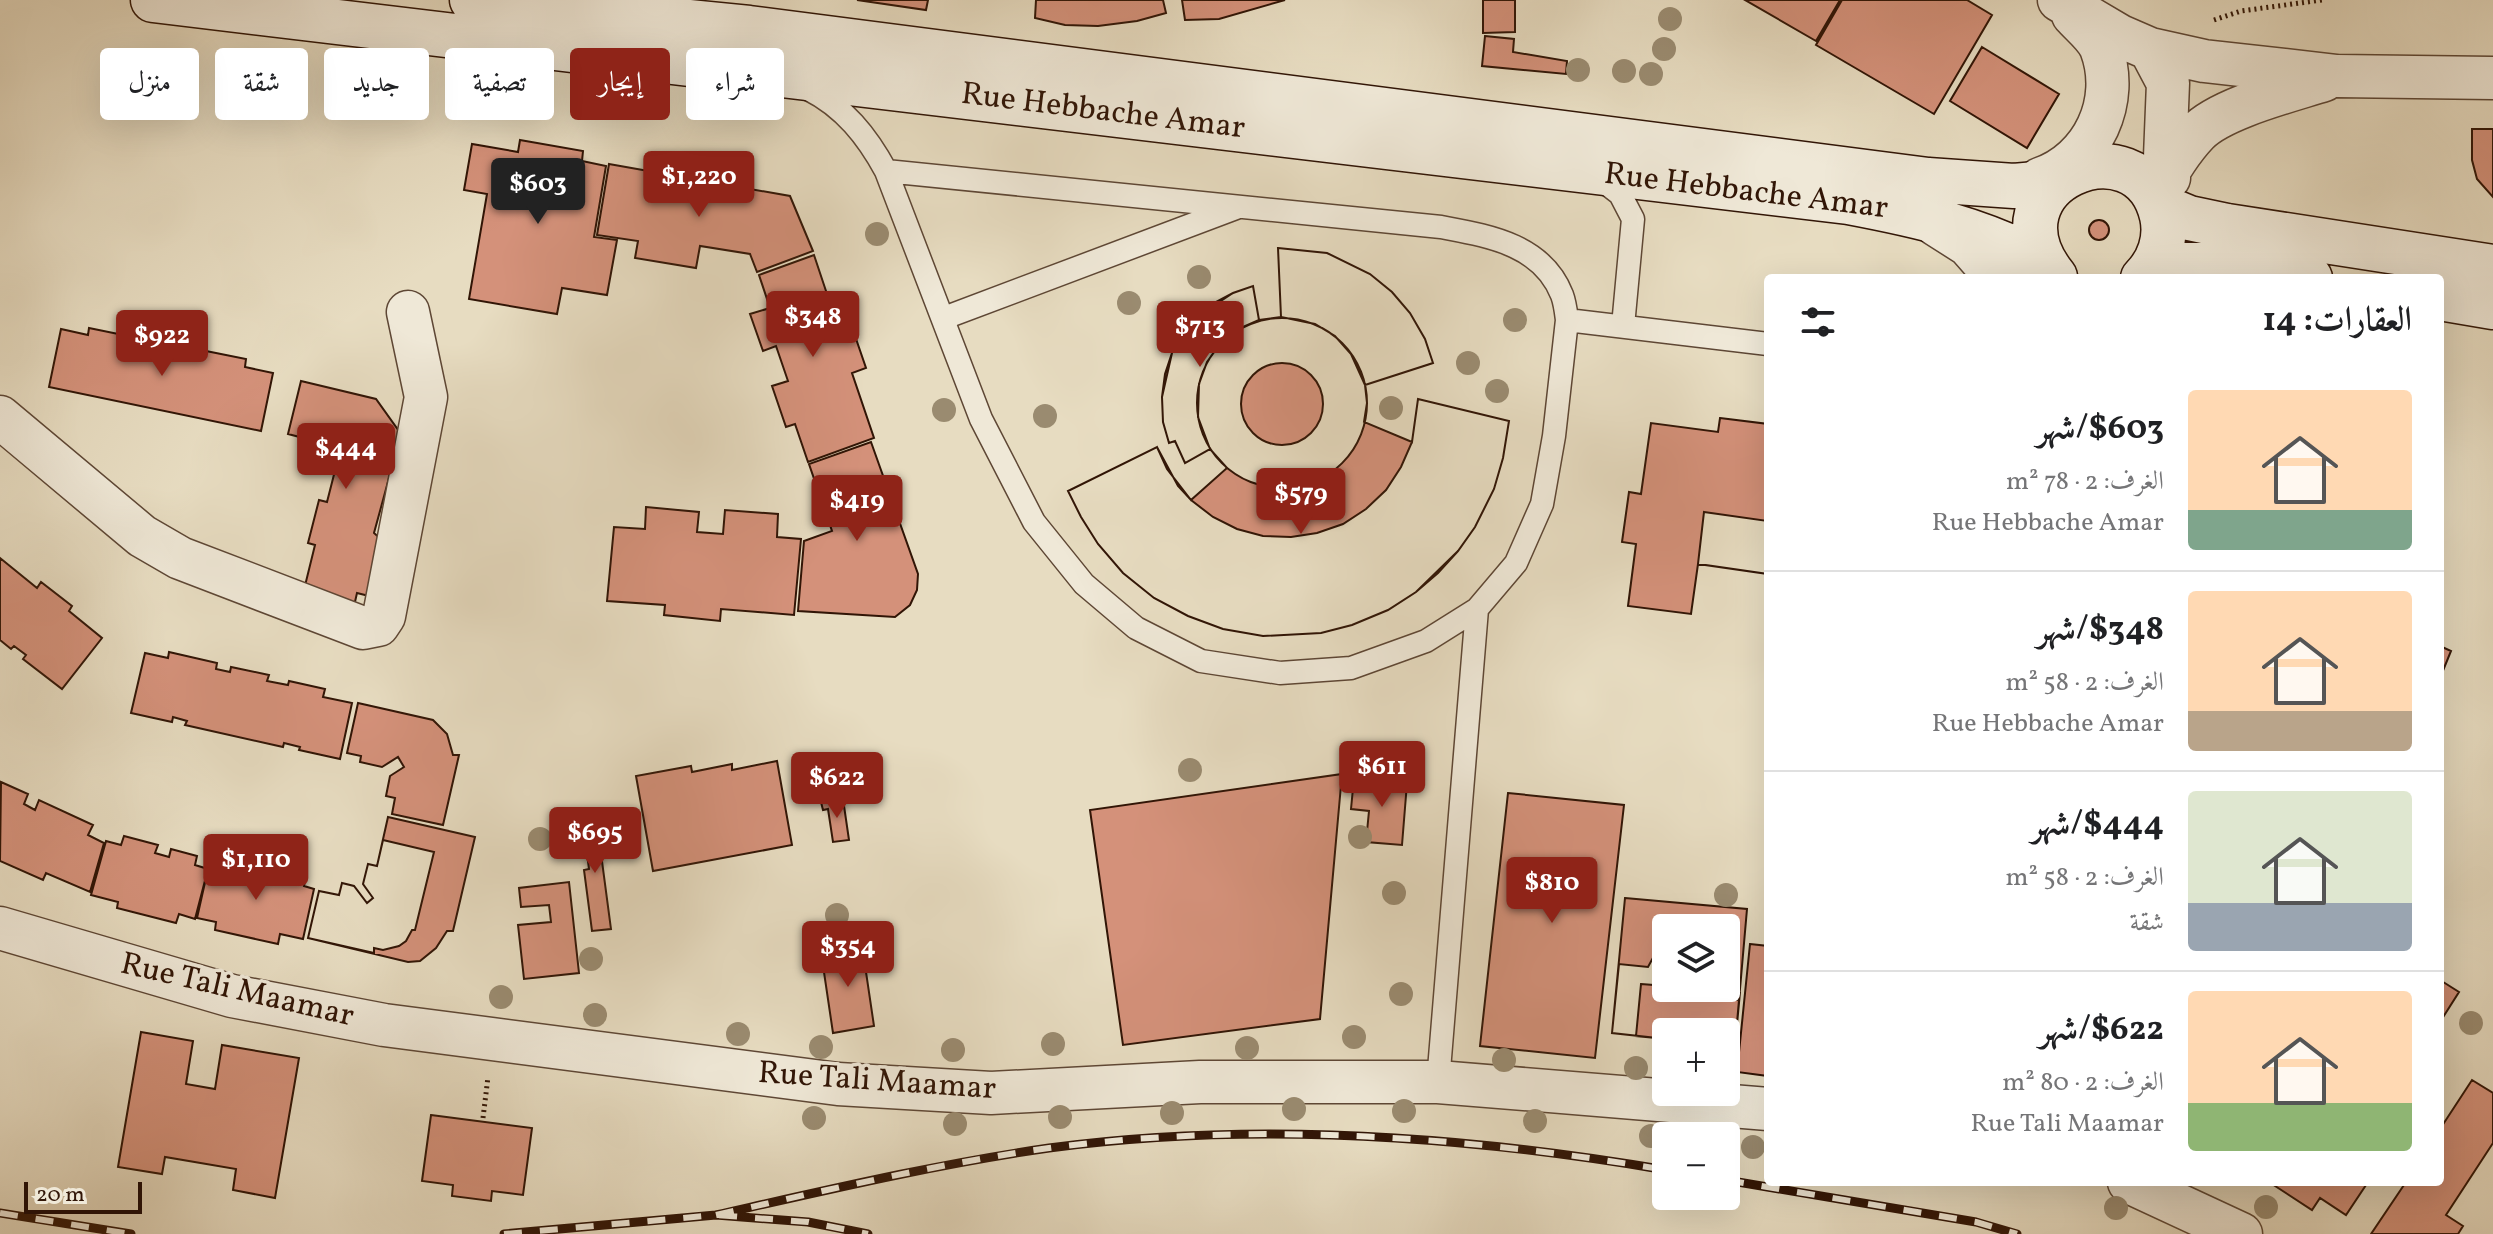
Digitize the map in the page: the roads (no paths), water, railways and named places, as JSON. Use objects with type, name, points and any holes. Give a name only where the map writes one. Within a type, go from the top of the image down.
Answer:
[{"type":"main road","name":"Rue Hebbache Amar","points":[[153,0],[686,63]]},
{"type":"main road","name":"Rue Hebbache Amar","points":[[472,0],[749,28],[1928,180],[2068,159],[2127,172],[2160,192]]},
{"type":"main road","name":"Rue Hebbache Amar","points":[[784,75],[1848,202],[1921,215],[2013,246],[2049,270]]},
{"type":"main road","points":[[2049,270],[2035,242],[2035,220],[2042,200],[2068,159]]},
{"type":"main road","points":[[2160,192],[2189,218],[2493,267]]},
{"type":"main road","points":[[2149,274],[2161,249],[2164,227],[2160,192]]},
{"type":"main road","points":[[2155,274],[2176,265],[2277,274]]},
{"type":"main road","points":[[2444,299],[2493,307]]},
{"type":"street","points":[[2060,1],[2100,46],[2109,85],[2068,159]]},
{"type":"street","points":[[2060,1],[2157,60],[2168,83],[2169,103],[2160,192]]},
{"type":"street","points":[[2068,159],[2157,60],[2204,61],[2337,76],[2493,78]]},
{"type":"street","points":[[2160,192],[2198,132],[2264,98],[2337,76]]},
{"type":"street","points":[[1921,215],[1968,245],[1993,274]]},
{"type":"street","points":[[0,417],[142,536],[180,558],[363,628],[378,625],[384,616],[426,397],[408,312]]},
{"type":"street","name":"Rue Tali Maamar","points":[[0,928],[232,996],[384,1025],[838,1084],[991,1093],[1200,1082],[1438,1082],[1764,1109]]},
{"type":"street","points":[[2138,1186],[2241,1234]]},
{"type":"lane","points":[[784,77],[825,98],[853,121],[871,143],[886,171],[981,419],[1034,522],[1084,584],[1136,628],[1201,661],[1280,673],[1351,668],[1426,641],[1477,609],[1516,563],[1542,504],[1554,436],[1567,320],[1562,295],[1540,261],[1498,238],[1441,227],[886,171]]},
{"type":"lane","points":[[1592,172],[1620,194],[1633,219],[1623,326]]},
{"type":"lane","points":[[944,318],[1241,206]]},
{"type":"lane","points":[[1567,320],[1764,344]]},
{"type":"lane","points":[[1438,1082],[1477,609]]},
{"type":"railway","points":[[716,1215],[1007,1154],[1125,1140],[1202,1135],[1280,1134],[1436,1141],[1514,1148],[1652,1168]]},
{"type":"railway","points":[[1740,1182],[1976,1222],[2017,1234]]},
{"type":"railway","points":[[0,1213],[131,1234]]},
{"type":"railway","points":[[504,1234],[716,1215],[808,1222],[868,1234]]}]
